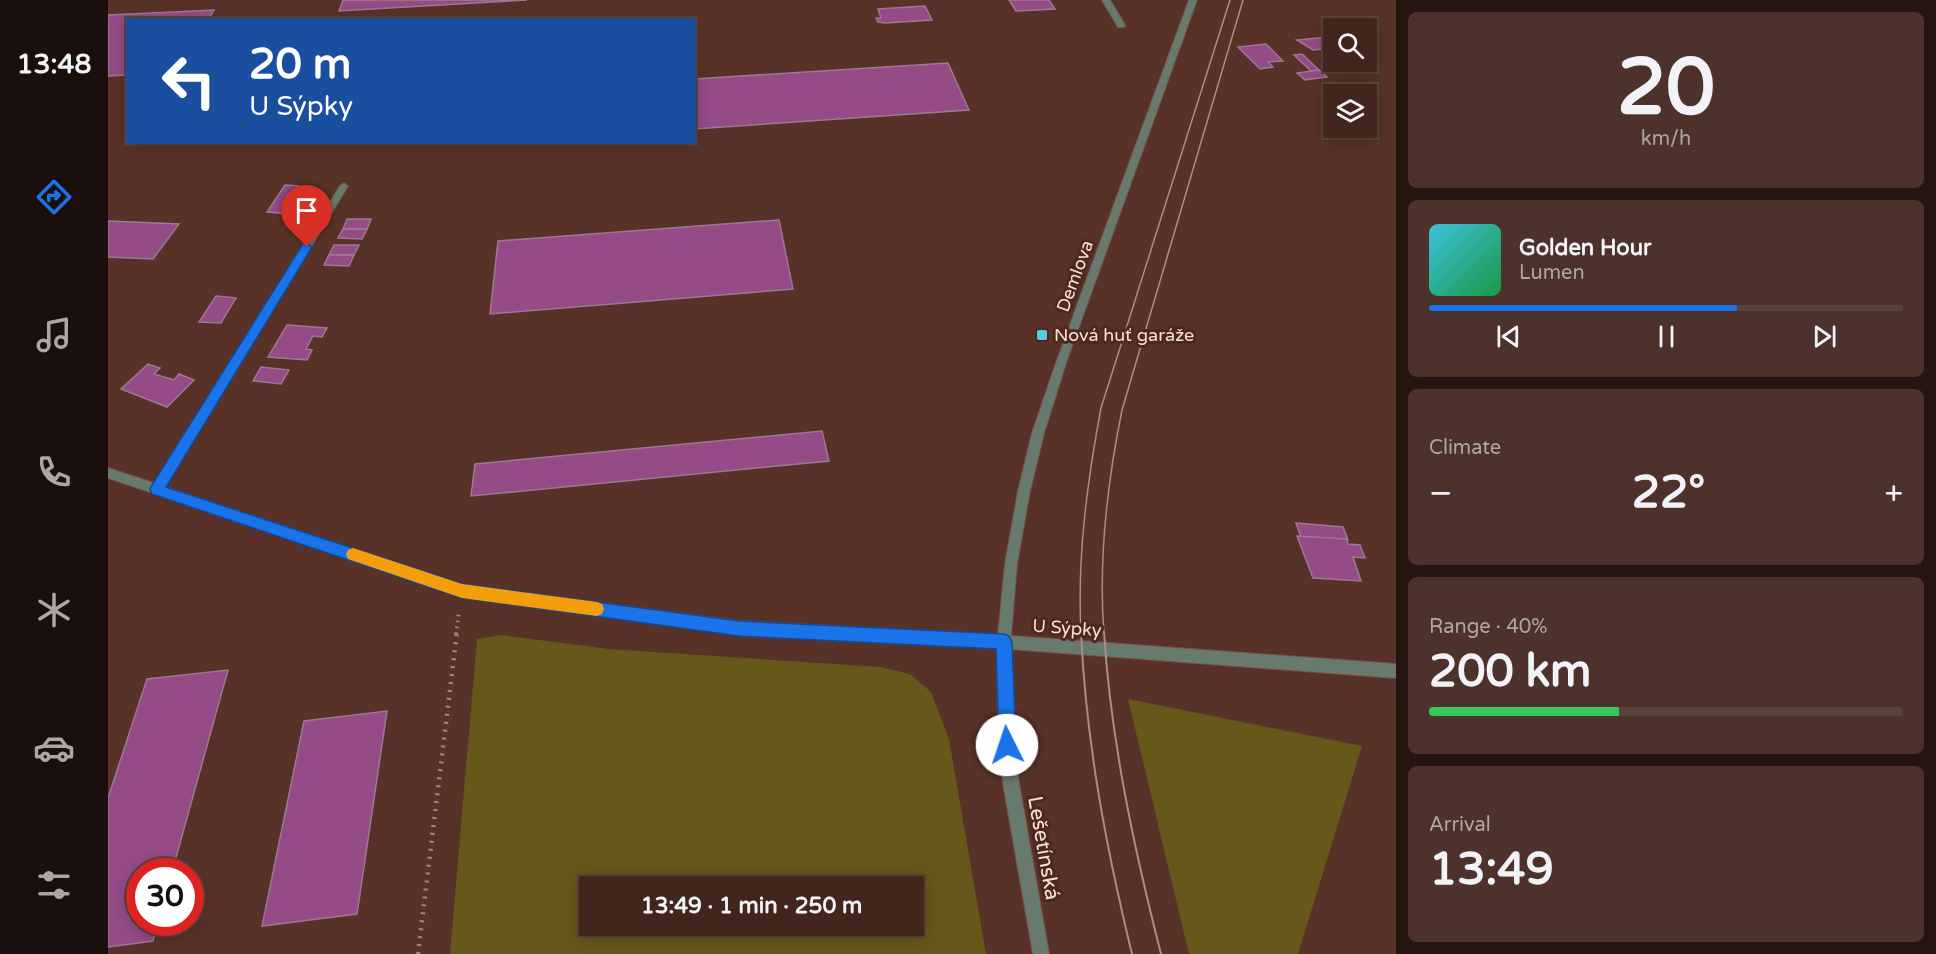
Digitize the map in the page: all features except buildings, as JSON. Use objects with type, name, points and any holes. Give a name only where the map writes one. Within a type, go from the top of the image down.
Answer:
[{"type":"street","points":[[1106,0],[1121,26]]},
{"type":"street","name":"Demlova","points":[[1004,642],[1011,564],[1024,491],[1038,433],[1062,360],[1193,0]]},
{"type":"street","points":[[157,489],[344,186]]},
{"type":"street","name":"U Sýpky","points":[[108,473],[462,591],[739,628],[1004,642],[1396,671]]},
{"type":"street","name":"Lešetínská","points":[[1004,642],[1005,726],[1011,783],[1041,954]]},
{"type":"path","points":[[418,954],[462,591]]},
{"type":"shaded area","points":[[501,635],[609,649],[881,667],[910,674],[931,692],[949,739],[986,954],[450,954],[477,639]]},
{"type":"shaded area","points":[[1128,699],[1362,746],[1298,954],[1189,954]]},
{"type":"tram line","points":[[1081,634],[1080,577],[1084,520],[1101,408],[1230,0]]},
{"type":"tram line","points":[[1104,634],[1102,577],[1105,521],[1122,410],[1243,0]]},
{"type":"tram line","points":[[1081,632],[1092,754],[1114,874],[1132,954]]},
{"type":"tram line","points":[[1104,632],[1112,714],[1125,794],[1161,954]]},
{"type":"slow traffic","points":[[353,554],[462,591],[597,609]]},
{"type":"place","name":"Nová huť garáže","points":[[1042,335]]},
{"type":"route","points":[[307,247],[157,489],[462,591],[739,628],[1004,642],[1007,745]]}]
